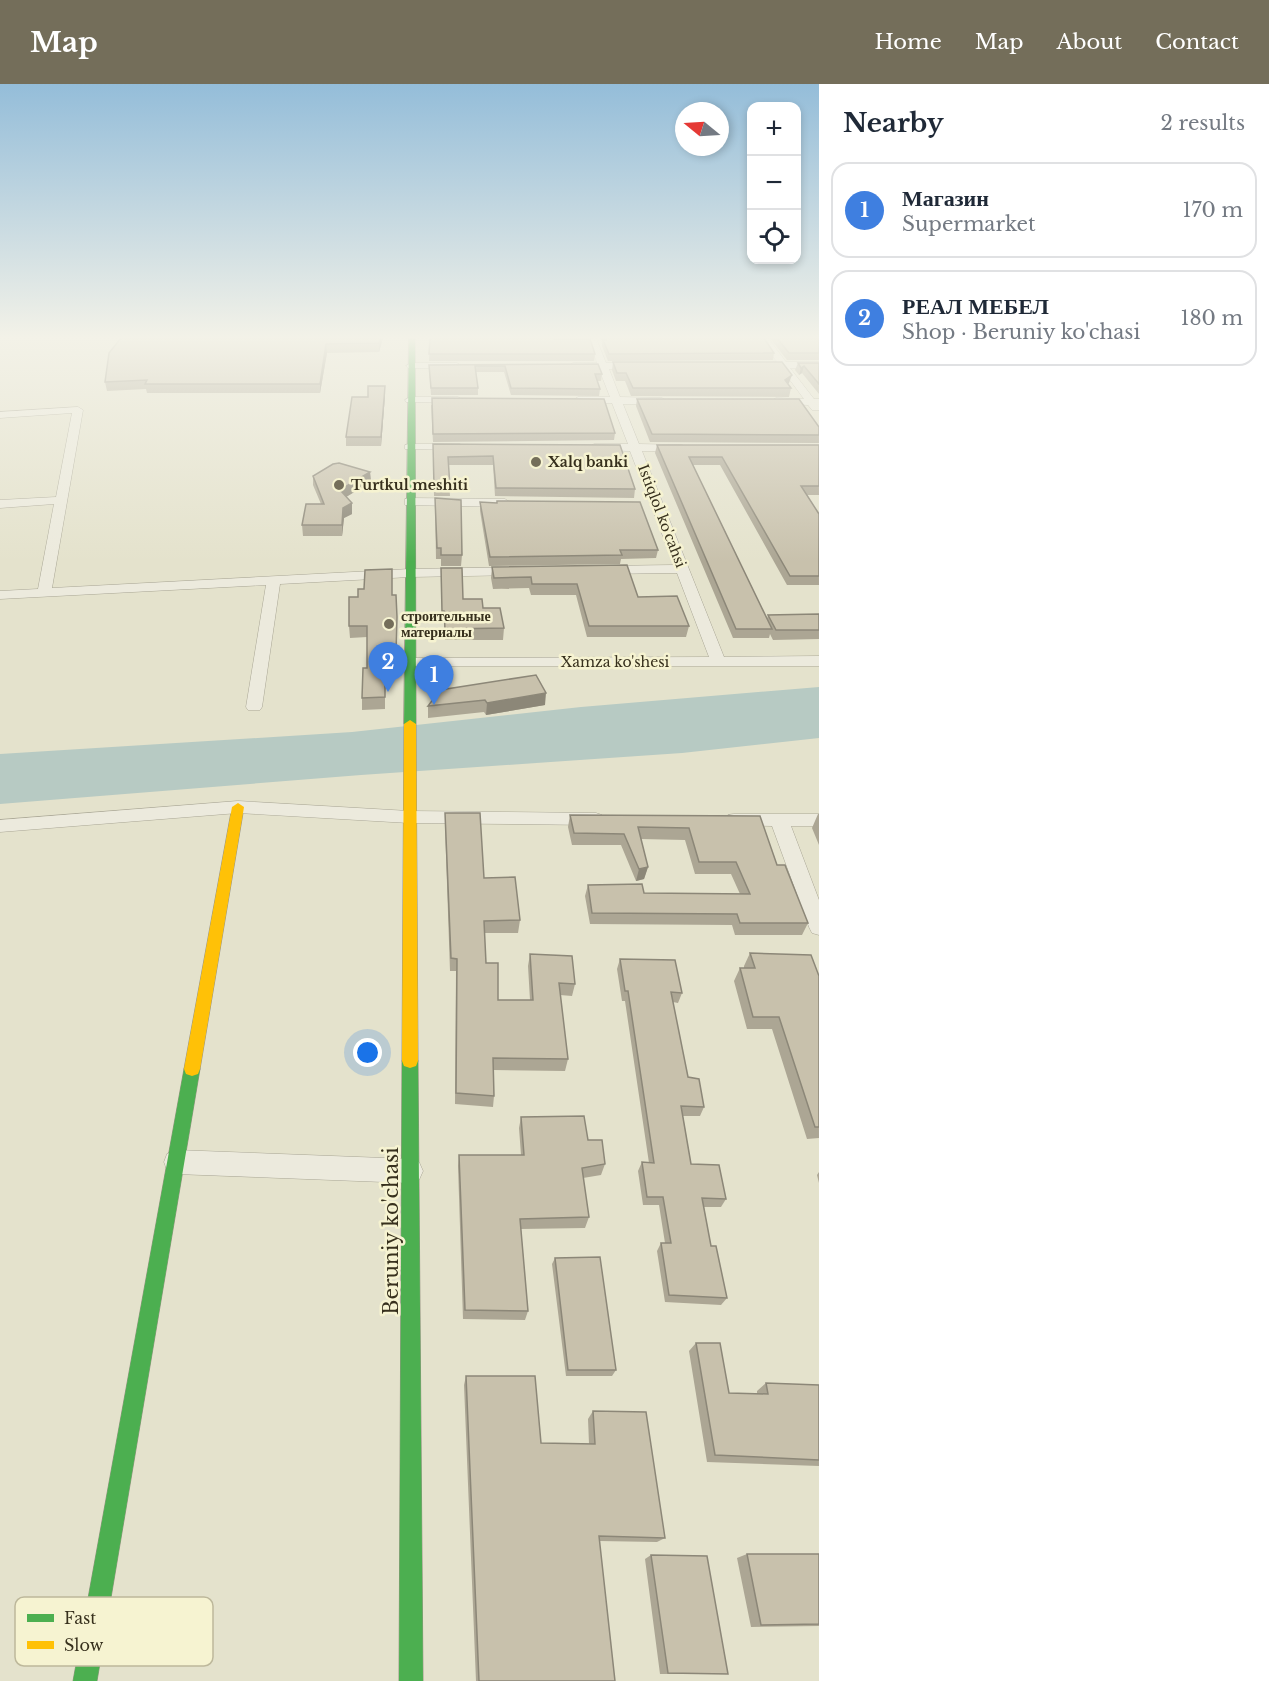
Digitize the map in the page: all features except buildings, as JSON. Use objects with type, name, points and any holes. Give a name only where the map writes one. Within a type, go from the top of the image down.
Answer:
[{"type":"main road","points":[[410,413],[410,663]]},
{"type":"main road","name":"Beruniy ko'chasi","points":[[410,663],[411,1681]]},
{"type":"main road","points":[[100,1597],[238,807]]},
{"type":"main road","points":[[85,1681],[88,1666]]},
{"type":"street","points":[[0,415],[39,413]]},
{"type":"street","points":[[44,593],[78,413]]},
{"type":"street","name":"Istiqlol ko'cahsi","points":[[622,413],[636,448],[651,503],[682,569],[718,661]]},
{"type":"street","points":[[409,447],[468,447]]},
{"type":"street","points":[[588,447],[693,448]]},
{"type":"street","points":[[0,504],[62,500]]},
{"type":"street","points":[[409,502],[515,503]]},
{"type":"street","points":[[588,570],[682,569]]},
{"type":"street","points":[[0,595],[410,573],[528,571]]},
{"type":"street","points":[[254,707],[274,580]]},
{"type":"street","name":"Xamza ko'shesi","points":[[410,663],[819,661]]},
{"type":"street","points":[[0,826],[238,807],[409,817],[612,819]]},
{"type":"street","points":[[719,820],[819,820]]},
{"type":"street","points":[[778,820],[819,927]]},
{"type":"street","points":[[176,1162],[410,1171]]},
{"type":"shaded area","points":[[819,687],[819,738],[682,753],[361,775],[0,804],[0,754],[352,732],[581,707]]},
{"type":"traffic: fast","points":[[410,724],[412,413]]},
{"type":"traffic: fast","points":[[410,1061],[411,1681]]},
{"type":"traffic: fast","points":[[100,1597],[192,1069]]},
{"type":"traffic: fast","points":[[85,1681],[88,1666]]},
{"type":"traffic: slow","points":[[410,724],[410,1061]]},
{"type":"traffic: slow","points":[[192,1069],[238,807]]},
{"type":"place","name":"Xalq banki","points":[[536,462]]},
{"type":"place","name":"Turtkul meshiti","points":[[339,485]]},
{"type":"place","name":"строительные материалы","points":[[389,624]]},
{"type":"place","name":"РЕАЛ МЕБЕЛ","points":[[388,692]]},
{"type":"place","name":"Магазин","points":[[434,705]]}]
